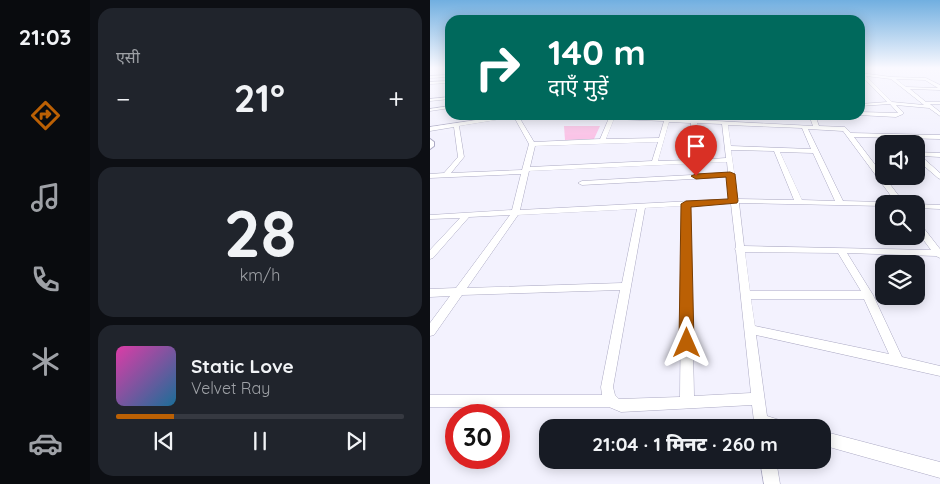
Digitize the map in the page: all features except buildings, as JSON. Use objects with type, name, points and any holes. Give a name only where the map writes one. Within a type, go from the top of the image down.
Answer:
[{"type":"street","points":[[865,114],[890,116],[901,113],[878,91]]},
{"type":"street","points":[[908,91],[940,114]]},
{"type":"street","points":[[430,100],[445,98]]},
{"type":"street","points":[[924,103],[940,103]]},
{"type":"street","points":[[865,105],[891,104],[930,107]]},
{"type":"street","points":[[430,110],[445,108]]},
{"type":"street","points":[[445,176],[461,157],[459,125],[463,120]]},
{"type":"street","points":[[430,129],[491,120]]},
{"type":"street","points":[[430,332],[515,214],[532,144],[518,120]]},
{"type":"street","points":[[602,141],[611,120]]},
{"type":"street","points":[[654,164],[667,120]]},
{"type":"street","points":[[690,120],[693,162]]},
{"type":"street","points":[[699,120],[845,129],[894,195]]},
{"type":"street","points":[[814,120],[817,128]]},
{"type":"street","points":[[725,123],[733,201],[761,419]]},
{"type":"street","points":[[804,127],[840,203]]},
{"type":"street","points":[[849,135],[875,136]]},
{"type":"street","points":[[925,137],[940,137]]},
{"type":"street","points":[[532,144],[662,140]]},
{"type":"street","points":[[728,148],[815,151]]},
{"type":"street","points":[[776,149],[799,202]]},
{"type":"street","points":[[925,154],[940,155]]},
{"type":"street","points":[[430,176],[729,160]]},
{"type":"street","points":[[925,163],[940,177]]},
{"type":"street","points":[[582,183],[730,174]]},
{"type":"street","points":[[430,217],[733,201],[875,204]]},
{"type":"street","points":[[686,204],[687,402]]},
{"type":"street","points":[[925,206],[940,207]]},
{"type":"street","points":[[611,401],[607,387],[641,207]]},
{"type":"street","points":[[430,256],[466,216]]},
{"type":"street","points":[[925,236],[939,254]]},
{"type":"street","points":[[740,250],[841,250],[939,254]]},
{"type":"street","points":[[841,250],[868,295],[898,361]]},
{"type":"street","points":[[430,293],[626,286]]},
{"type":"street","points":[[745,295],[868,295]]},
{"type":"street","points":[[749,329],[898,361],[940,372]]},
{"type":"street","points":[[430,402],[611,401],[622,406],[758,399]]},
{"type":"street","points":[[831,440],[940,470]]},
{"type":"street","points":[[770,469],[772,484]]},
{"type":"shaded area","points":[[564,126],[600,126],[594,139],[565,140]]},
{"type":"route","points":[[687,343],[686,204],[733,201],[730,174],[696,176]]}]
